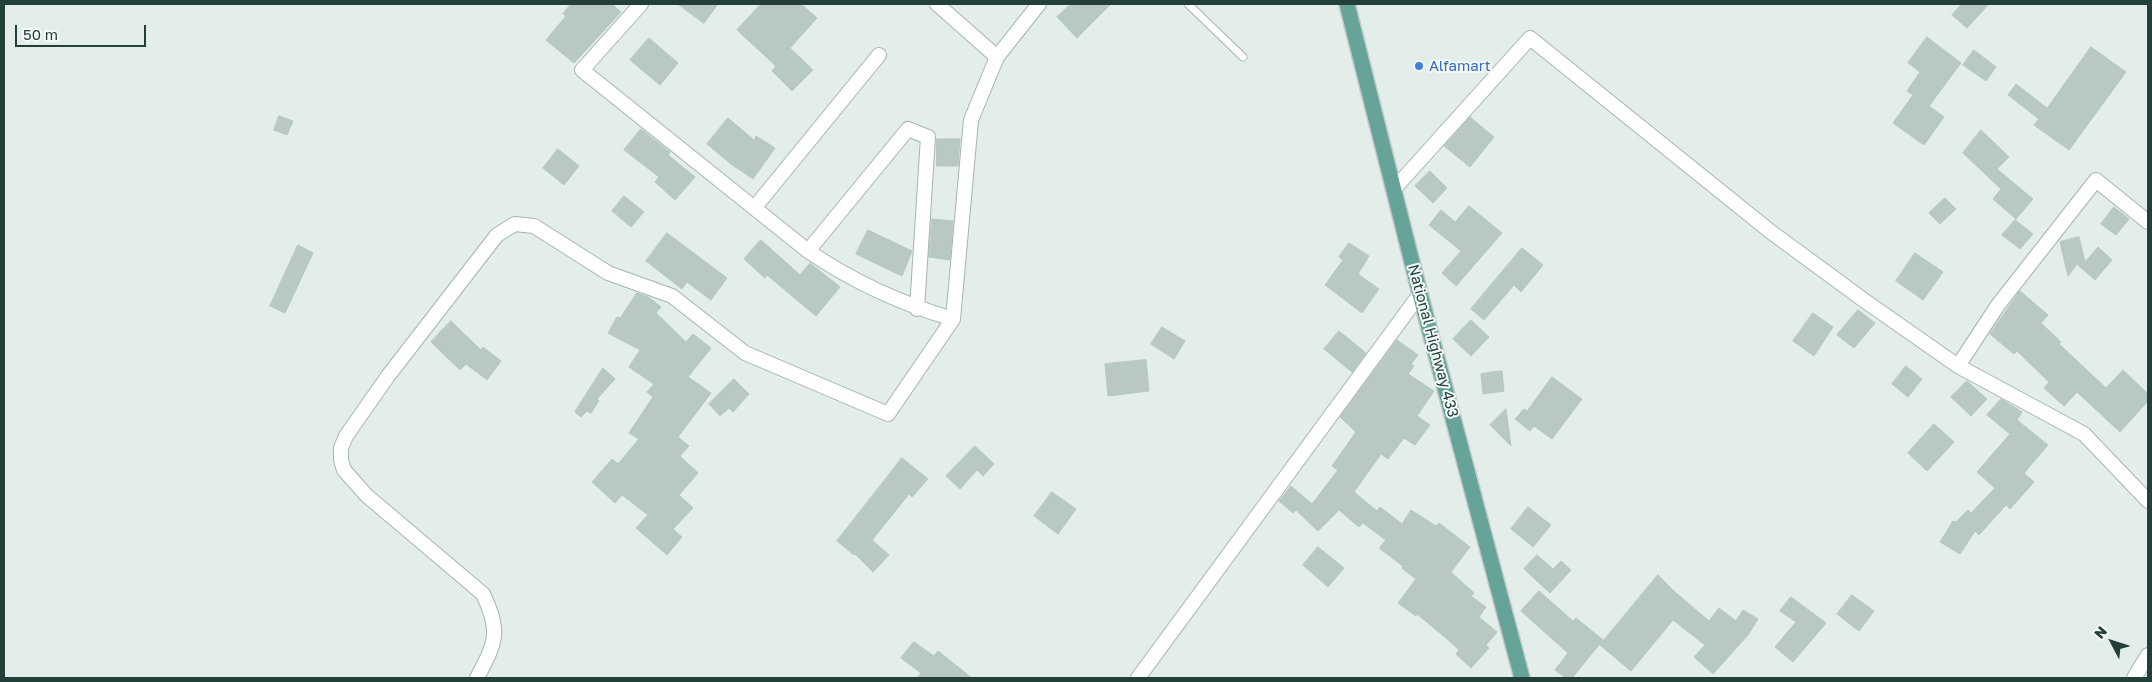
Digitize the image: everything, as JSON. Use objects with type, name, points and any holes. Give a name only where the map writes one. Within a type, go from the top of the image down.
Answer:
[{"type":"main road","name":"National Highway 433","points":[[1347,4],[1420,294],[1522,678]]},
{"type":"street","points":[[641,4],[582,70],[808,251],[835,270],[917,309],[953,319]]},
{"type":"street","points":[[936,4],[997,58]]},
{"type":"street","points":[[477,678],[489,656],[496,632],[493,615],[483,594],[366,495],[344,470],[341,460],[341,448],[346,436],[388,376],[497,235],[515,224],[534,226],[608,273],[672,296],[745,353],[888,414],[953,319],[970,120],[997,58],[1039,4]]},
{"type":"street","points":[[1394,189],[1530,38],[1770,232],[1958,366],[2084,434],[2148,501]]},
{"type":"street","points":[[755,207],[879,55]]},
{"type":"street","points":[[808,251],[908,129],[928,137],[917,309]]},
{"type":"street","points":[[1958,366],[1998,305],[2096,180],[2148,222]]},
{"type":"street","points":[[1138,678],[1420,294]]},
{"type":"street","points":[[2134,678],[2148,655]]},
{"type":"lane","points":[[1188,4],[1242,57]]},
{"type":"building","points":[[571,4],[612,4],[621,12],[574,63],[546,40],[566,16],[563,14]]},
{"type":"building","points":[[678,4],[718,4],[704,23]]},
{"type":"building","points":[[761,4],[801,4],[817,18],[790,48],[813,70],[792,91],[772,71],[776,66],[737,30]]},
{"type":"building","points":[[1071,4],[1111,4],[1077,38],[1057,17]]},
{"type":"building","points":[[1962,4],[1989,4],[1967,28],[1952,15]]},
{"type":"building","points":[[1927,37],[1961,63],[1929,106],[1944,117],[1924,145],[1893,123],[1913,95],[1907,91],[1920,72],[1908,63]]},
{"type":"building","points":[[649,38],[678,63],[660,85],[630,60]]},
{"type":"building","points":[[2091,47],[2126,72],[2069,150],[2034,125],[2039,119],[2008,95],[2016,84],[2047,108]]},
{"type":"building","points":[[1974,50],[1996,67],[1986,81],[1963,65]]},
{"type":"building","points":[[279,116],[293,121],[287,135],[274,130]]},
{"type":"building","points":[[1470,117],[1494,137],[1470,167],[1444,146]]},
{"type":"building","points":[[728,118],[754,140],[756,136],[775,148],[753,179],[707,144]]},
{"type":"building","points":[[641,129],[670,152],[668,155],[695,177],[675,200],[655,182],[659,177],[624,150]]},
{"type":"building","points":[[1981,130],[2009,157],[1997,169],[2033,199],[2016,219],[1993,199],[2001,189],[1963,153]]},
{"type":"building","points":[[937,139],[960,139],[958,166],[937,166]]},
{"type":"building","points":[[558,149],[579,166],[564,185],[543,168]]},
{"type":"building","points":[[1430,171],[1447,188],[1433,203],[1415,186]]},
{"type":"building","points":[[624,196],[644,212],[631,227],[612,211]]},
{"type":"building","points":[[1945,198],[1956,209],[1940,224],[1929,213]]},
{"type":"building","points":[[1469,206],[1502,233],[1456,286],[1442,273],[1461,251],[1429,225],[1441,210],[1455,222]]},
{"type":"building","points":[[2114,207],[2129,219],[2116,235],[2101,224]]},
{"type":"building","points":[[932,219],[953,221],[950,260],[929,257]]},
{"type":"building","points":[[2015,220],[2033,234],[2020,249],[2002,235]]},
{"type":"building","points":[[868,230],[912,251],[902,276],[856,254]]},
{"type":"building","points":[[667,233],[727,278],[711,300],[687,282],[682,289],[646,261]]},
{"type":"building","points":[[2079,237],[2085,262],[2098,247],[2112,260],[2095,280],[2077,264],[2068,276],[2060,242]]},
{"type":"building","points":[[761,240],[800,275],[810,263],[840,287],[816,316],[767,275],[765,278],[744,259]]},
{"type":"building","points":[[1349,243],[1369,256],[1358,274],[1379,289],[1362,313],[1325,285],[1343,260],[1339,257]]},
{"type":"building","points":[[298,245],[313,253],[285,313],[270,306]]},
{"type":"building","points":[[1522,248],[1543,265],[1521,292],[1514,285],[1484,320],[1471,309]]},
{"type":"building","points":[[1915,253],[1943,272],[1923,300],[1896,281]]},
{"type":"building","points":[[2020,291],[2048,315],[2041,323],[2061,342],[2059,344],[2106,388],[2123,370],[2148,394],[2148,401],[2120,432],[2077,392],[2064,406],[2044,388],[2049,382],[2017,351],[2014,354],[1990,334]]},
{"type":"building","points":[[637,293],[650,298],[661,307],[656,313],[686,342],[693,334],[711,348],[688,377],[711,393],[678,437],[689,446],[680,456],[698,473],[679,495],[693,508],[673,529],[682,537],[667,555],[636,528],[648,515],[622,495],[615,503],[592,482],[612,459],[618,464],[639,439],[629,433],[653,397],[647,392],[654,384],[629,367],[640,350],[608,333],[617,317],[620,318]]},
{"type":"building","points":[[1858,310],[1875,323],[1854,348],[1837,335]]},
{"type":"building","points":[[1813,313],[1833,327],[1814,356],[1793,341]]},
{"type":"building","points":[[1471,320],[1489,337],[1471,356],[1453,339]]},
{"type":"building","points":[[451,321],[481,350],[483,347],[501,361],[487,380],[466,364],[460,370],[431,342]]},
{"type":"building","points":[[1162,327],[1185,341],[1174,359],[1151,344]]},
{"type":"building","points":[[1339,331],[1366,353],[1352,372],[1324,349]]},
{"type":"building","points":[[1397,340],[1418,355],[1411,364],[1414,366],[1408,374],[1434,391],[1417,416],[1430,425],[1415,445],[1404,438],[1388,459],[1381,454],[1354,492],[1377,511],[1380,507],[1402,524],[1411,510],[1436,526],[1439,523],[1470,547],[1451,572],[1474,593],[1471,596],[1486,607],[1479,617],[1497,632],[1486,645],[1489,648],[1471,668],[1456,654],[1459,650],[1447,639],[1417,614],[1416,616],[1398,603],[1416,579],[1402,568],[1403,566],[1379,548],[1386,540],[1363,523],[1359,527],[1339,510],[1318,531],[1296,510],[1293,513],[1279,501],[1291,486],[1312,504],[1338,470],[1332,466],[1356,432],[1340,417]]},
{"type":"building","points":[[1146,360],[1149,391],[1108,396],[1105,364]]},
{"type":"building","points":[[1906,366],[1922,379],[1908,397],[1892,384]]},
{"type":"building","points":[[603,368],[615,379],[597,399],[599,401],[591,413],[587,411],[581,417],[575,412]]},
{"type":"building","points":[[1502,371],[1504,391],[1483,394],[1481,374]]},
{"type":"building","points":[[1552,377],[1582,399],[1552,439],[1534,426],[1530,431],[1515,419],[1524,409],[1527,411]]},
{"type":"building","points":[[734,379],[749,394],[733,412],[729,408],[720,416],[709,404]]},
{"type":"building","points":[[1967,381],[1987,399],[1971,416],[1951,397]]},
{"type":"building","points":[[2001,399],[2022,412],[2017,420],[2048,445],[2024,473],[2034,482],[2010,509],[2006,505],[1979,535],[1975,531],[1960,554],[1940,542],[1953,521],[1956,522],[1968,510],[1971,513],[1995,488],[1977,472],[2010,434],[1987,415]]},
{"type":"building","points":[[1506,409],[1511,446],[1490,425]]},
{"type":"building","points":[[1934,424],[1954,442],[1927,471],[1908,453]]},
{"type":"building","points":[[975,446],[994,464],[983,476],[977,470],[960,489],[946,476]]},
{"type":"building","points":[[902,458],[928,479],[912,497],[909,494],[872,540],[889,555],[873,572],[855,554],[837,541]]},
{"type":"building","points":[[1052,492],[1076,509],[1058,534],[1034,516]]},
{"type":"building","points":[[1528,507],[1551,525],[1533,547],[1511,529]]},
{"type":"building","points":[[1318,547],[1344,568],[1328,587],[1303,565]]},
{"type":"building","points":[[1537,555],[1553,569],[1561,561],[1571,570],[1550,593],[1524,569]]},
{"type":"building","points":[[1658,575],[1709,621],[1719,608],[1736,621],[1743,610],[1758,619],[1748,635],[1713,674],[1694,657],[1705,645],[1673,620],[1631,671],[1600,645]]},
{"type":"building","points":[[1539,591],[1573,621],[1576,618],[1603,640],[1572,678],[1566,678],[1555,670],[1568,653],[1521,611]]},
{"type":"building","points":[[1852,595],[1874,611],[1859,631],[1837,614]]},
{"type":"building","points":[[1791,597],[1826,623],[1793,662],[1775,647],[1796,622],[1780,611]]},
{"type":"building","points":[[914,642],[934,656],[938,651],[972,678],[917,678],[921,673],[901,658]]},
{"type":"place","name":"Alfamart","points":[[1419,66]]}]
